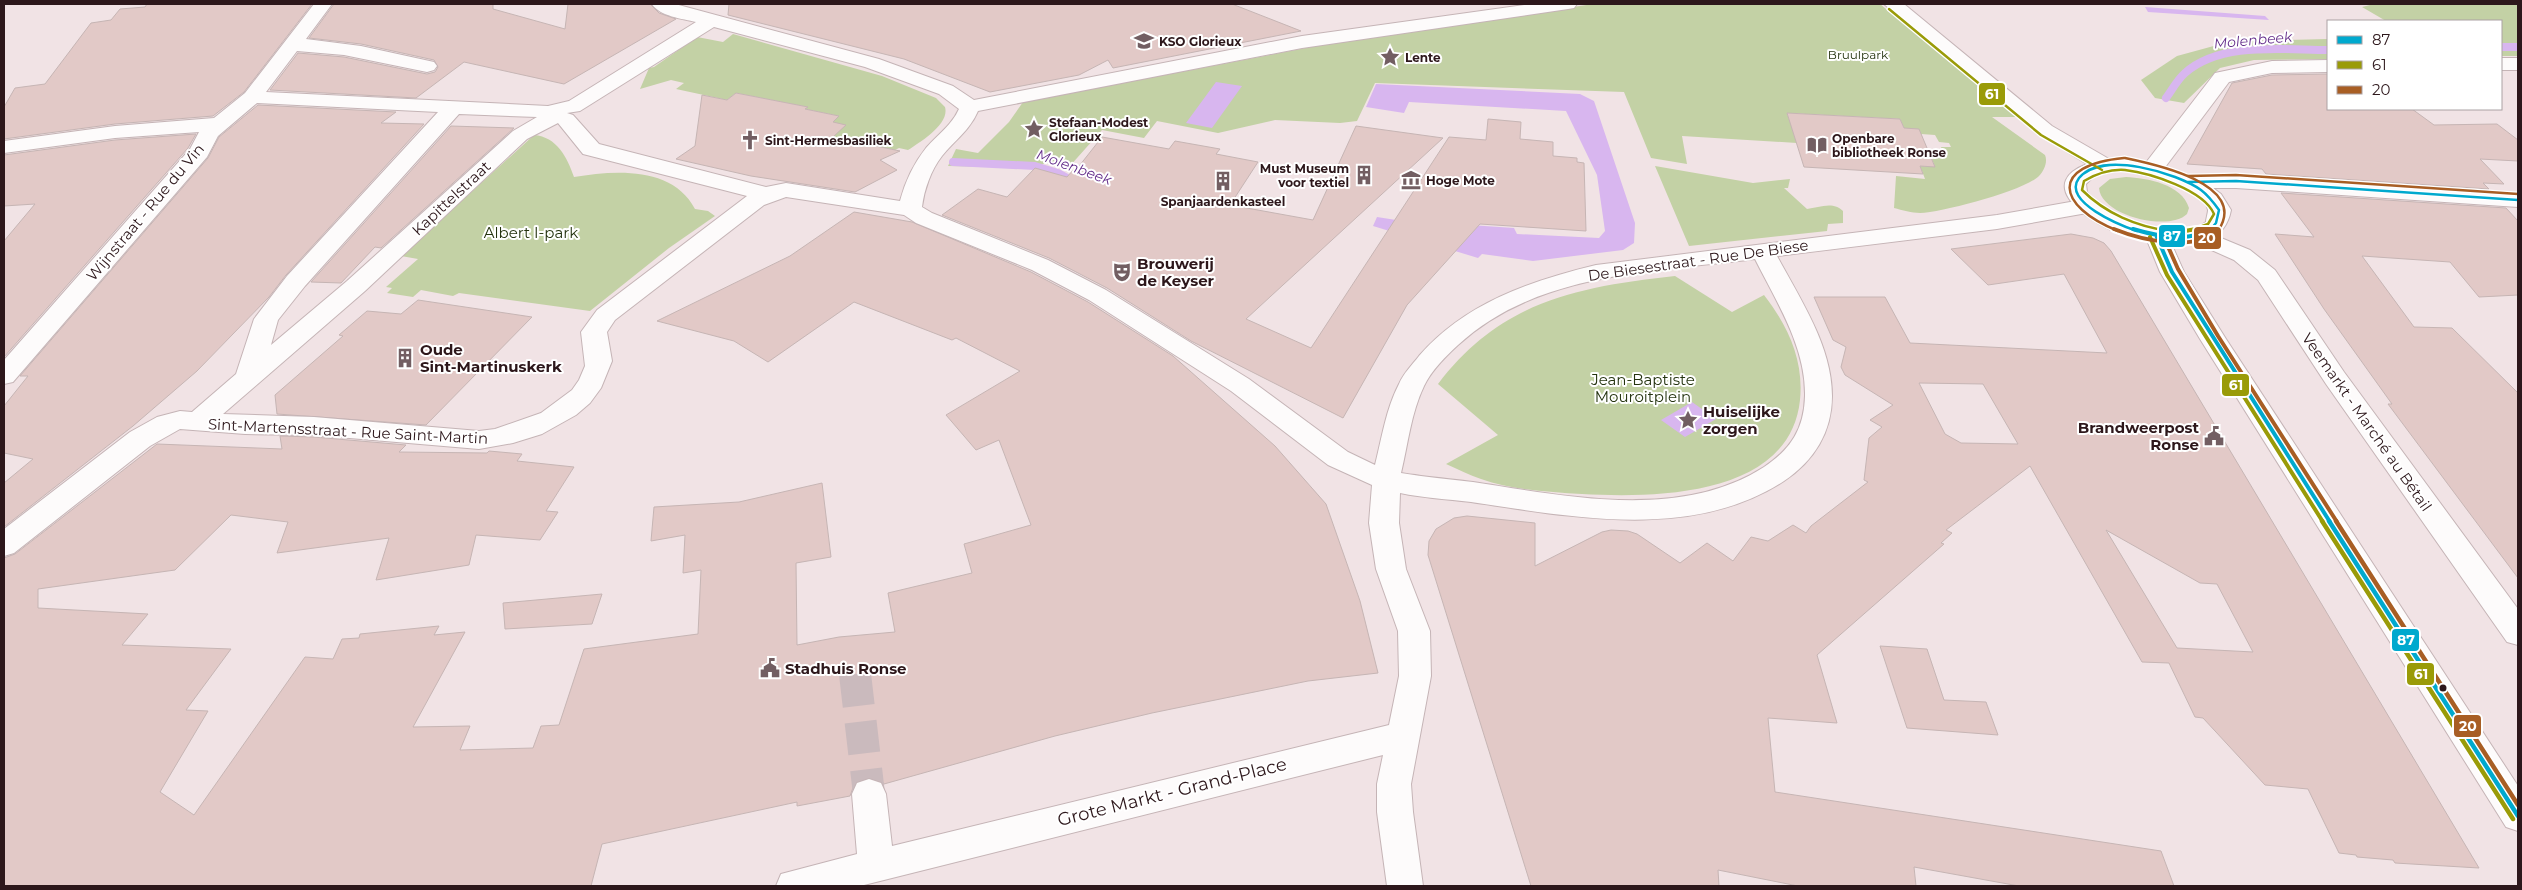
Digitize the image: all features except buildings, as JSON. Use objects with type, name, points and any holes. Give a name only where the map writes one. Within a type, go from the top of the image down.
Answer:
[{"type":"street","name":"Wijnstraat - Rue du Vin","points":[[4,376],[199,152],[208,133],[252,97],[324,4]]},
{"type":"street","points":[[661,4],[666,8],[711,21],[872,63],[946,90],[970,107],[1302,42],[1568,4]]},
{"type":"street","points":[[1893,4],[2045,130],[2105,164]]},
{"type":"street","name":"Kapittelstraat","points":[[198,422],[249,376],[356,286],[520,135],[561,114],[711,21]]},
{"type":"street","points":[[293,45],[315,45],[358,51],[427,66]]},
{"type":"street","points":[[2502,64],[2518,64]]},
{"type":"street","points":[[2152,168],[2222,77],[2272,67],[2327,66]]},
{"type":"street","points":[[252,97],[561,114],[591,148],[767,194],[780,191],[798,191],[910,209],[933,222],[1056,272],[1118,308],[1255,395],[1328,452],[1344,462],[1386,480],[1565,505],[1640,508],[1680,506],[1717,500],[1752,489],[1778,473],[1796,457],[1809,439],[1817,419],[1819,380],[1814,360],[1798,319],[1762,251]]},
{"type":"street","points":[[910,209],[913,193],[932,154],[963,119],[970,107]]},
{"type":"street","points":[[249,376],[266,318],[296,281],[453,108]]},
{"type":"street","points":[[4,147],[115,132],[218,124]]},
{"type":"street","points":[[2105,164],[2124,164],[2152,168],[2188,182],[2212,199],[2220,214],[2214,227],[2197,235],[2178,237],[2156,235],[2117,224],[2087,206],[2076,192],[2075,185],[2078,176],[2087,170],[2105,164]]},
{"type":"street","points":[[2188,182],[2236,181],[2518,200]]},
{"type":"street","name":"Sint-Martensstraat - Rue Saint-Martin","points":[[4,545],[152,431],[175,421],[314,426],[479,440],[520,433],[558,414],[591,383],[599,361],[594,332],[603,318],[652,278],[756,200],[767,194]]},
{"type":"street","name":"De Biesestraat - Rue De Biese","points":[[1403,736],[1415,676],[1414,631],[1391,569],[1384,523],[1386,480],[1401,411],[1412,384],[1440,348],[1462,328],[1484,314],[1541,287],[1596,272],[1997,222],[2087,206]]},
{"type":"street","points":[[2156,235],[2172,272],[2213,339],[2518,816]]},
{"type":"street","name":"Veemarkt - Marché au Bétail","points":[[2197,235],[2242,255],[2266,275],[2352,402],[2518,633]]},
{"type":"street","points":[[1403,736],[1394,794],[1405,886]]},
{"type":"street","name":"Grote Markt - Grand-Place","points":[[794,886],[1403,736]]},
{"type":"street","points":[[869,794],[876,866]]},
{"type":"green space","name":"Bruulpark","points":[[1593,4],[1880,4],[2016,117],[1992,117],[2045,155],[2045,166],[2039,176],[2017,188],[1982,200],[1920,213],[1894,208],[1896,176],[1925,179],[1919,163],[1932,164],[1935,167],[1930,154],[1944,155],[1941,147],[1951,147],[1949,143],[1939,142],[1935,135],[1921,134],[1904,128],[1900,119],[1787,113],[1797,143],[1682,136],[1687,164],[1651,158],[1624,92],[1375,83],[1357,121],[1340,123],[1275,120],[1218,133],[1157,121],[1144,138],[1102,130],[1069,167],[1046,162],[1037,168],[948,166],[956,149],[978,153],[1009,122],[1023,102],[1316,46]]},
{"type":"green space","points":[[2374,4],[2518,4],[2518,56],[2502,56],[2502,20],[2384,20],[2362,7]]},
{"type":"green space","points":[[733,34],[882,76],[936,98],[945,107],[943,120],[933,132],[908,150],[899,148],[895,150],[833,137],[833,122],[839,116],[805,109],[807,107],[736,93],[727,100],[676,89],[684,83],[671,80],[640,89],[649,68],[654,67],[697,37],[723,42]]},
{"type":"green space","points":[[2327,39],[2327,59],[2254,60],[2220,68],[2184,103],[2155,98],[2141,80],[2177,56],[2232,41]]},
{"type":"green space","name":"Albert I-park","points":[[534,135],[549,140],[560,149],[574,177],[625,173],[642,174],[658,178],[673,185],[685,195],[695,209],[708,211],[715,216],[669,248],[590,311],[459,293],[453,296],[421,290],[413,297],[387,293],[392,288],[386,287],[418,259],[401,256]]},
{"type":"green space","points":[[1655,166],[1753,183],[1790,179],[1788,188],[1784,188],[1807,209],[1835,206],[1843,211],[1843,223],[1828,224],[1827,231],[1689,246]]},
{"type":"green space","points":[[2126,177],[2153,181],[2172,188],[2185,200],[2189,208],[2187,214],[2178,219],[2152,221],[2123,213],[2111,206],[2103,198],[2099,188],[2110,179]]},
{"type":"green space","name":"Jean-Baptiste Mouroitplein","points":[[1675,276],[1732,312],[1764,295],[1787,331],[1797,357],[1801,385],[1800,400],[1791,432],[1772,456],[1746,473],[1715,485],[1680,492],[1645,495],[1582,494],[1518,488],[1481,479],[1446,464],[1498,435],[1438,384],[1462,356],[1488,334],[1515,316],[1543,303],[1574,293],[1639,280]]},
{"type":"shaded area","points":[[2145,7],[2265,16],[2269,20],[2148,12]]},
{"type":"shaded area","points":[[1216,82],[1242,86],[1212,128],[1186,123]]},
{"type":"shaded area","points":[[1376,84],[1580,94],[1594,101],[1635,223],[1634,243],[1623,250],[1533,261],[1482,254],[1478,258],[1373,226],[1377,217],[1466,231],[1470,225],[1514,228],[1517,234],[1599,238],[1605,231],[1597,175],[1566,111],[1409,102],[1404,113],[1366,107]]},
{"type":"shaded area","points":[[1692,402],[1716,419],[1685,437],[1661,420]]},
{"type":"waterway","name":"Molenbeek","points":[[2502,47],[2518,47]]},
{"type":"waterway","name":"Molenbeek","points":[[2166,98],[2185,73],[2200,63],[2216,56],[2254,49],[2327,50]]},
{"type":"waterway","name":"Molenbeek","points":[[953,162],[1035,166],[1058,173],[1078,184]]},
{"type":"tunnel","points":[[855,674],[869,794]]},
{"type":"transit line","name":"61","points":[[1889,9],[2041,135],[2102,170]]},
{"type":"transit line","name":"20","points":[[2124,158],[2101,161],[2089,165],[2071,177],[2068,186],[2070,195],[2090,215],[2101,223],[2126,234],[2165,242],[2203,240],[2219,230],[2225,210],[2219,197],[2207,186],[2192,177],[2173,170],[2125,158]]},
{"type":"transit line","name":"87","points":[[2124,164],[2164,173],[2190,183],[2202,191],[2219,210],[2215,225],[2209,231],[2197,235],[2167,236],[2150,234],[2116,223],[2086,205],[2078,195],[2076,186],[2079,178],[2088,172],[2103,167],[2124,164]]},
{"type":"transit line","name":"61","points":[[2124,170],[2164,181],[2199,196],[2210,205],[2214,214],[2208,224],[2195,230],[2179,232],[2161,230],[2123,218],[2092,200],[2082,190],[2084,181],[2099,173],[2124,170]]},
{"type":"transit line","name":"20","points":[[2188,176],[2236,175],[2518,194]]},
{"type":"transit line","name":"87","points":[[2188,182],[2236,181],[2518,200]]},
{"type":"transit line","name":"20","points":[[2162,233],[2178,269],[2218,336],[2518,805]]},
{"type":"transit line","name":"87","points":[[2156,235],[2172,272],[2213,339],[2518,816]]},
{"type":"transit line","name":"61","points":[[2150,237],[2167,275],[2208,342],[2513,819]]},
{"type":"place","name":"KSO Glorieux","points":[[1144,41]]},
{"type":"place","name":"Lente","points":[[1390,57]]},
{"type":"place","name":"Stefaan-Modest Glorieux","points":[[1034,129]]},
{"type":"place","name":"Sint-Hermesbasiliek","points":[[750,140]]},
{"type":"place","name":"Openbare bibliotheek Ronse","points":[[1817,145]]},
{"type":"place","name":"Must Museum voor textiel","points":[[1364,175]]},
{"type":"place","name":"Hoge Mote","points":[[1411,180]]},
{"type":"place","name":"Spanjaardenkasteel","points":[[1223,181]]},
{"type":"place","name":"Brouwerij de Keyser","points":[[1122,272]]},
{"type":"place","name":"Oude Sint-Martinuskerk","points":[[405,358]]},
{"type":"place","name":"Huiselijke zorgen","points":[[1688,420]]},
{"type":"place","name":"Brandweerpost Ronse","points":[[2214,436]]},
{"type":"place","name":"Stadhuis Ronse","points":[[770,668]]}]
